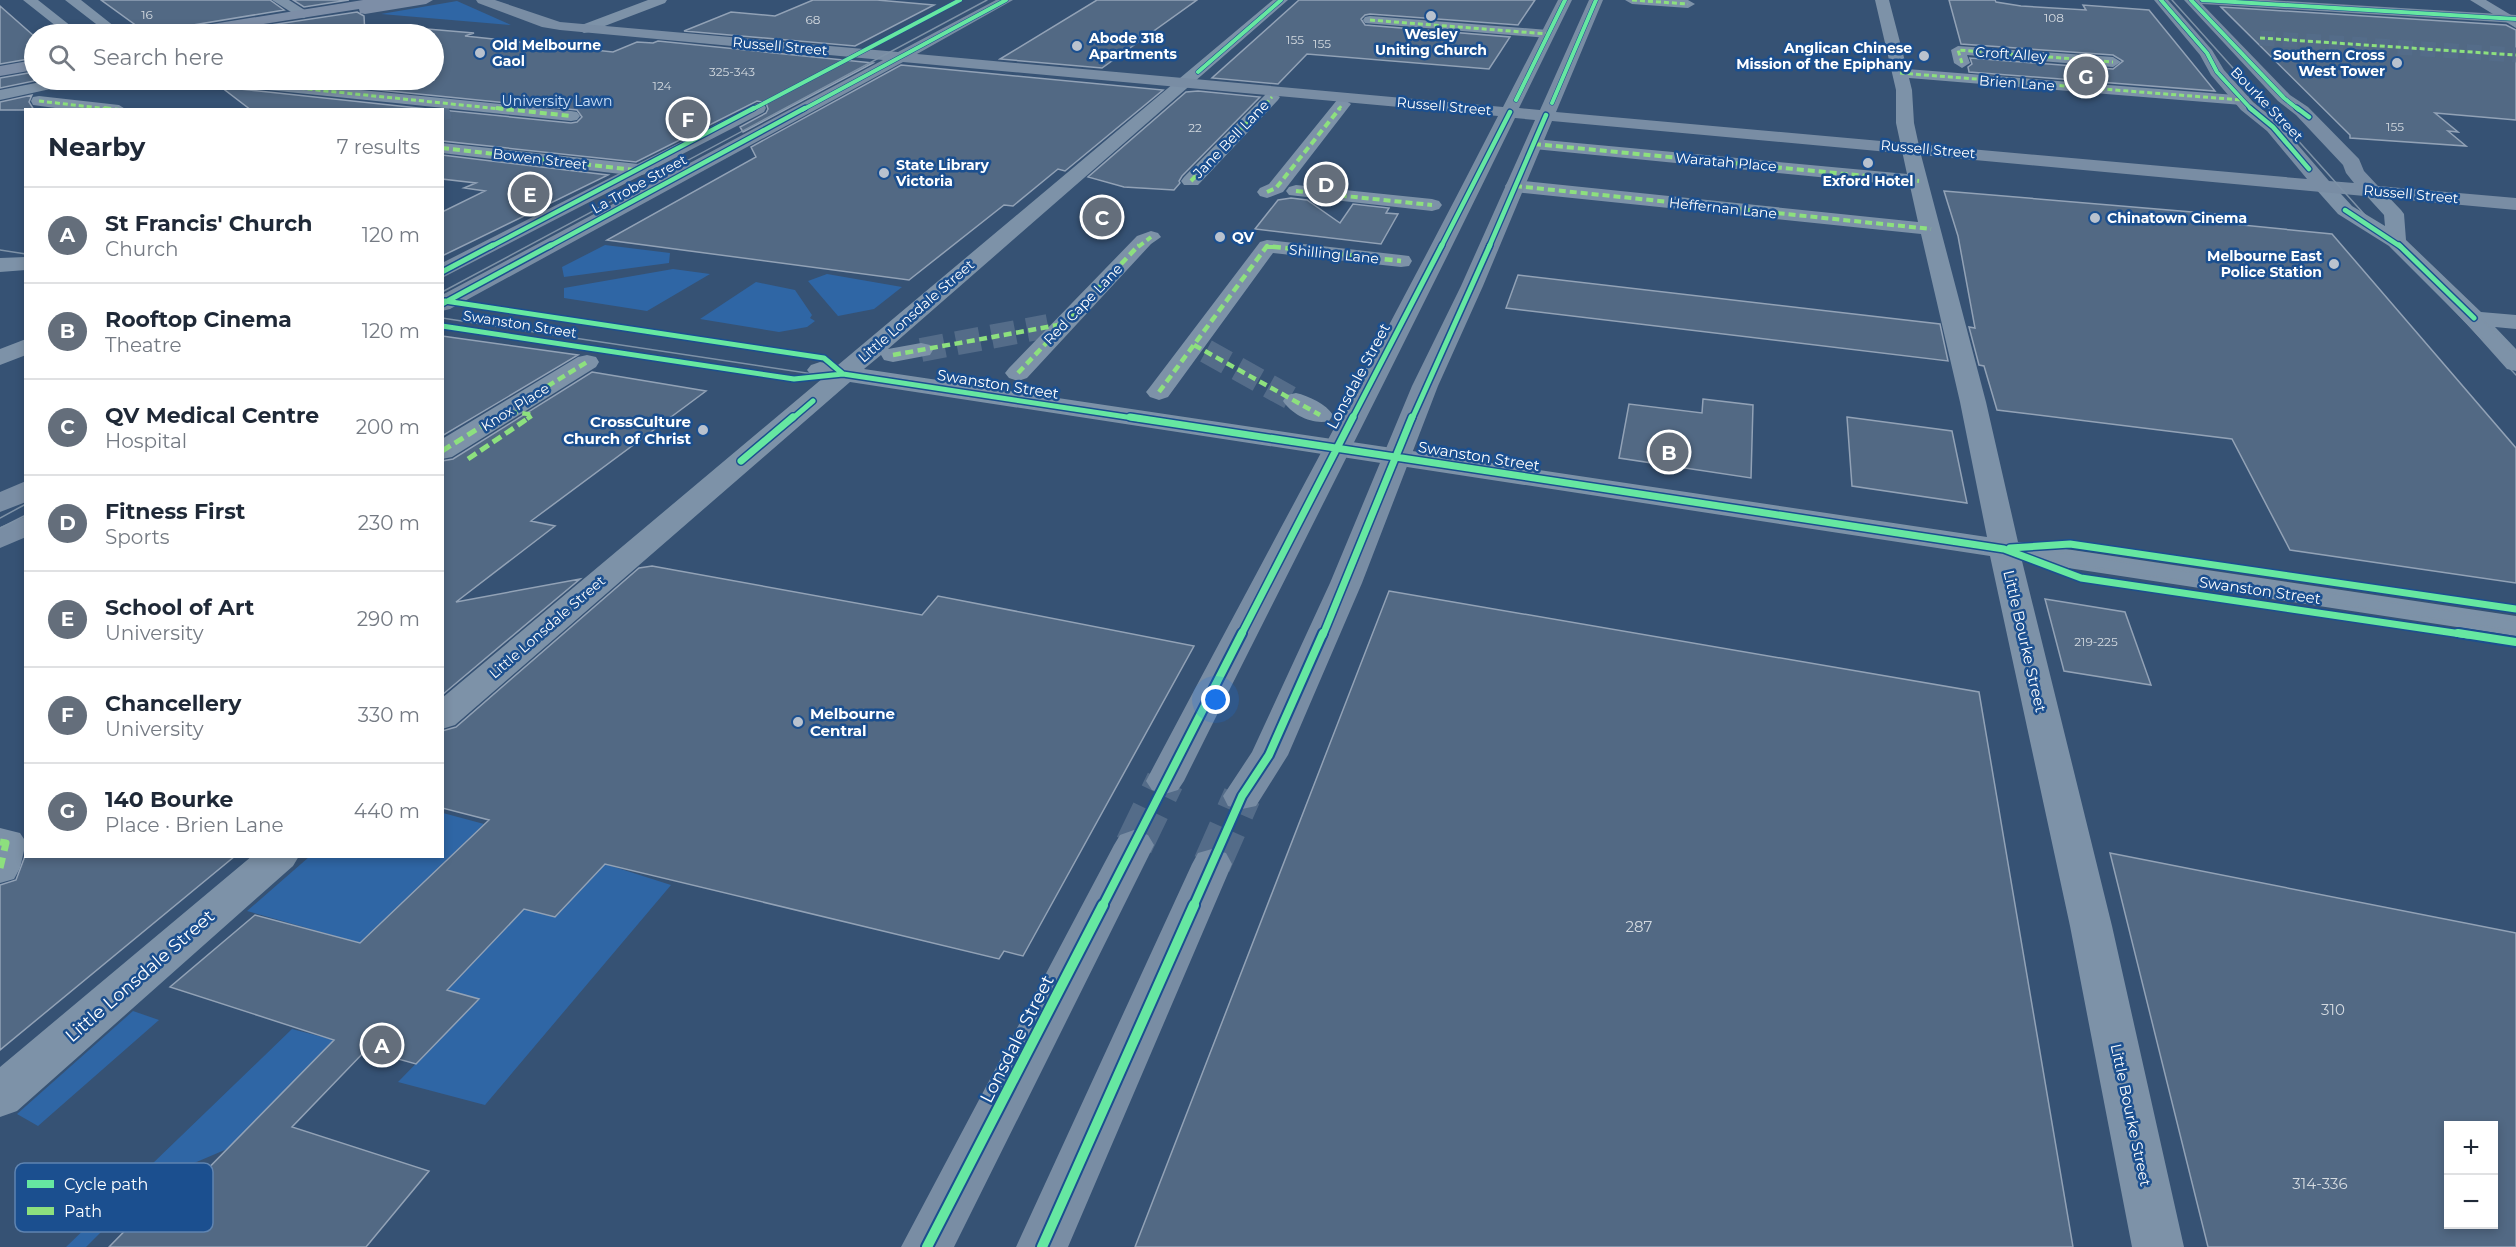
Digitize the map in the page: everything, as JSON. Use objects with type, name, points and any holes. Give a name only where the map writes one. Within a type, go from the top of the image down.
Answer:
[{"type":"main road","points":[[240,24],[388,0]]},
{"type":"main road","points":[[280,24],[426,0]]},
{"type":"main road","name":"Russell Street","points":[[483,0],[547,24],[584,29],[1395,95],[1552,103],[1789,131],[2005,150],[2324,186],[2516,204]]},
{"type":"main road","name":"La Trobe Street","points":[[444,271],[960,0]]},
{"type":"main road","name":"La Trobe Street","points":[[444,302],[593,225],[898,56],[1006,0]]},
{"type":"main road","name":"Lonsdale Street","points":[[1165,782],[1336,448],[1398,383],[1472,286],[1552,103],[1557,50],[1548,34],[1565,0]]},
{"type":"main road","name":"Lonsdale Street","points":[[1242,796],[1269,755],[1346,583],[1397,457],[1398,383],[1425,281],[1516,100],[1557,50],[1588,19],[1596,0]]},
{"type":"main road","name":"Bourke Street","points":[[2161,0],[2207,53],[2217,72],[2252,112],[2272,128],[2324,186]]},
{"type":"main road","name":"Bourke Street","points":[[2191,0],[2283,98],[2302,111],[2345,155],[2352,163],[2355,173],[2372,191]]},
{"type":"main road","points":[[2202,0],[2310,4],[2514,18]]},
{"type":"main road","points":[[2337,0],[2494,10]]},
{"type":"main road","name":"Russell Street","points":[[564,12],[608,20],[915,47],[1191,77]]},
{"type":"main road","points":[[1557,16],[1588,19]]},
{"type":"main road","points":[[726,41],[747,32]]},
{"type":"main road","points":[[0,63],[24,59]]},
{"type":"main road","points":[[0,71],[24,67]]},
{"type":"main road","points":[[1516,100],[1552,103]]},
{"type":"main road","name":"Russell Street","points":[[2005,150],[2309,169],[2516,187]]},
{"type":"main road","points":[[1447,237],[1490,242]]},
{"type":"main road","points":[[1425,281],[1472,286]]},
{"type":"main road","points":[[0,503],[24,491]]},
{"type":"main road","points":[[0,539],[24,526]]},
{"type":"main road","name":"Lonsdale Street","points":[[927,1247],[1134,845]]},
{"type":"main road","points":[[1042,1247],[1212,864]]},
{"type":"street","points":[[33,3],[72,0],[104,24]]},
{"type":"street","points":[[279,0],[304,14]]},
{"type":"street","points":[[584,29],[660,0]]},
{"type":"street","name":"Little Lonsdale Street","points":[[444,715],[831,372],[1191,77],[1281,0]]},
{"type":"street","points":[[1632,0],[1688,4]]},
{"type":"street","name":"Little Bourke Street","points":[[1882,0],[1904,90],[1909,141],[1974,402],[2004,549],[2091,926],[2158,1247]]},
{"type":"street","points":[[2478,0],[2514,18]]},
{"type":"street","points":[[33,3],[61,24]]},
{"type":"street","points":[[1370,20],[1548,34]]},
{"type":"street","name":"Croft Alley","points":[[1962,63],[1958,50],[2114,62]]},
{"type":"street","name":"Brien Lane","points":[[1900,74],[2242,100]]},
{"type":"street","points":[[24,88],[0,95],[24,90]]},
{"type":"street","points":[[307,90],[454,107],[571,116]]},
{"type":"street","name":"Jane Bell Lane","points":[[1191,181],[1272,97]]},
{"type":"street","points":[[39,101],[101,108]]},
{"type":"street","points":[[1267,192],[1276,188],[1343,104]]},
{"type":"street","name":"Waratah Place","points":[[1534,144],[1919,181]]},
{"type":"street","name":"Bowen Street","points":[[444,147],[638,170]]},
{"type":"street","name":"Heffernan Lane","points":[[1515,186],[1931,229]]},
{"type":"street","name":"Bourke Street","points":[[2324,186],[2345,210],[2396,242],[2474,318],[2516,364]]},
{"type":"street","points":[[1296,191],[1432,205]]},
{"type":"street","name":"Bourke Street","points":[[2372,191],[2394,214],[2396,242]]},
{"type":"street","name":"Red Cape Lane","points":[[1018,373],[1056,325],[1144,240],[1150,237]]},
{"type":"street","name":"Shilling Lane","points":[[1159,392],[1200,348],[1267,246],[1401,261]]},
{"type":"street","points":[[0,265],[24,263]]},
{"type":"street","points":[[2474,318],[2516,322]]},
{"type":"street","points":[[0,358],[24,347]]},
{"type":"street","points":[[893,355],[921,350]]},
{"type":"street","name":"Knox Place","points":[[444,450],[587,362]]},
{"type":"street","name":"Swanston Street","points":[[831,372],[2516,626]]},
{"type":"street","points":[[1296,401],[1320,415]]},
{"type":"street","points":[[468,459],[533,415],[510,411]]},
{"type":"street","points":[[0,842],[6,843],[0,868]]},
{"type":"street","name":"Little Lonsdale Street","points":[[0,1096],[277,858]]},
{"type":"shaded area","points":[[457,1],[511,25],[381,14]]},
{"type":"shaded area","points":[[605,245],[670,253],[669,263],[564,277],[562,267]]},
{"type":"shaded area","points":[[673,269],[710,274],[647,311],[564,298],[564,288]]},
{"type":"shaded area","points":[[827,274],[902,287],[874,309],[838,316],[808,281]]},
{"type":"shaded area","points":[[756,282],[795,290],[812,315],[810,318],[815,321],[807,327],[779,332],[700,319]]},
{"type":"shaded area","points":[[444,813],[484,824],[360,943],[247,911],[308,858],[444,858]]},
{"type":"shaded area","points":[[605,864],[671,885],[485,1105],[398,1082],[478,1000],[447,990],[524,909],[555,917]]},
{"type":"shaded area","points":[[133,1011],[159,1020],[38,1126],[17,1114]]},
{"type":"shaded area","points":[[292,1029],[334,1040],[227,1149],[194,1163],[153,1163]]},
{"type":"shaded area","points":[[82,1232],[101,1232],[86,1247],[66,1247]]},
{"type":"building","points":[[101,0],[270,0],[284,10],[199,24],[134,24]]},
{"type":"building","points":[[293,0],[349,0],[304,7]]},
{"type":"building","points":[[813,0],[877,0],[934,5],[855,46],[684,31],[731,12],[775,16]]},
{"type":"building","points":[[1097,0],[1197,0],[1102,68],[1000,59]]},
{"type":"building","points":[[1299,0],[1535,0],[1518,25],[1370,14],[1361,19],[1365,25],[1510,37],[1489,69],[1307,54],[1278,84],[1212,78]]},
{"type":"building","points":[[1949,0],[1995,0],[2021,6],[2086,10],[2083,5],[2149,10],[2215,91],[1969,72],[1968,67],[1972,64],[1970,58],[2113,69],[2123,61],[2113,55],[1961,44]]},
{"type":"building","points":[[0,6],[24,27],[24,60],[0,64]]},
{"type":"building","points":[[2221,7],[2506,25],[2516,30],[2516,120],[2435,113],[2458,132],[2448,131],[2466,146],[2350,138],[2350,135]]},
{"type":"building","points":[[357,12],[364,16],[364,24],[277,24]]},
{"type":"building","points":[[444,30],[474,33],[465,36],[613,52],[637,42],[658,41],[873,63],[743,132],[740,127],[766,113],[768,109],[766,103],[757,101],[636,162],[444,141],[444,110],[571,123],[577,122],[582,117],[577,110],[379,90],[444,90]]},
{"type":"building","name":"State Library Victoria","points":[[901,65],[1163,90],[1065,171],[1058,169],[1013,206],[1004,205],[909,280],[607,240],[756,157],[751,147]]},
{"type":"building","points":[[24,74],[24,83],[0,88],[0,78]]},
{"type":"building","points":[[225,90],[249,90],[418,108],[248,108]]},
{"type":"building","points":[[1198,91],[1260,97],[1182,176],[1174,190],[1124,187],[1088,177],[1186,92]]},
{"type":"building","points":[[32,95],[29,102],[33,108],[0,110],[0,102]]},
{"type":"building","points":[[444,155],[608,175],[444,255],[444,211],[485,191],[464,188],[476,183],[444,179]]},
{"type":"building","points":[[1944,191],[2216,214],[2222,223],[2332,234],[2516,448],[2516,583],[2290,550],[2232,439],[1997,410],[1984,366],[1979,365],[1969,327],[1975,328],[1958,236]]},
{"type":"building","points":[[1291,198],[1307,200],[1340,223],[1353,204],[1389,208],[1386,213],[1398,214],[1381,244],[1255,229],[1278,200]]},
{"type":"building","points":[[1518,275],[1940,324],[1948,361],[1506,308]]},
{"type":"building","points":[[444,336],[578,355],[444,435]]},
{"type":"building","points":[[592,372],[706,391],[531,521],[555,526],[456,602],[580,579],[444,693],[444,461],[453,459]]},
{"type":"building","points":[[1703,399],[1753,405],[1751,478],[1619,458],[1629,404],[1702,413]]},
{"type":"building","points":[[1847,417],[1952,431],[1967,503],[1852,486]]},
{"type":"building","name":"Melbourne Central","points":[[652,566],[922,615],[938,596],[1194,646],[1023,956],[1004,951],[999,959],[605,864],[555,917],[524,909],[447,990],[479,999],[416,1064],[366,1050],[292,1127],[429,1171],[366,1247],[109,1247],[124,1232],[213,1232],[213,1163],[334,1040],[170,987],[255,915],[360,943],[489,820],[444,809],[444,730],[456,727],[639,568]]},
{"type":"building","points":[[1389,591],[1979,692],[2073,1247],[1135,1247]]},
{"type":"building","points":[[2045,599],[2125,612],[2151,685],[2064,671]]},
{"type":"building","points":[[2110,853],[2516,933],[2516,1247],[2208,1247]]},
{"type":"building","points":[[24,858],[233,858],[0,1050],[0,885],[16,880]]},
{"type":"tunnel","points":[[2260,38],[2516,55]]},
{"type":"tunnel","points":[[444,110],[449,109],[446,110]]},
{"type":"tunnel","points":[[921,350],[1048,326]]},
{"type":"tunnel","points":[[1206,351],[1296,401]]},
{"type":"tunnel","points":[[1134,845],[1165,781]]},
{"type":"tunnel","points":[[1212,864],[1242,796]]},
{"type":"tram line","points":[[444,291],[987,0]]},
{"type":"tram line","points":[[2172,0],[2382,234],[2516,375]]},
{"type":"tram line","points":[[2392,232],[2482,319],[2516,356]]},
{"type":"tram line","points":[[0,250],[24,254]]},
{"type":"tram line","points":[[444,318],[2516,631]]},
{"type":"tram line","points":[[0,518],[24,505]]},
{"type":"tram line","points":[[0,528],[24,516]]},
{"type":"tram line","points":[[1852,521],[2516,621]]},
{"type":"marked path","points":[[1632,0],[1688,4]]},
{"type":"marked path","points":[[1370,20],[1548,34]]},
{"type":"marked path","points":[[2260,38],[2516,55]]},
{"type":"marked path","points":[[1962,63],[1958,50],[2113,62]]},
{"type":"marked path","points":[[1900,73],[2242,100]]},
{"type":"marked path","points":[[318,90],[571,116]]},
{"type":"marked path","points":[[1191,181],[1272,97]]},
{"type":"marked path","points":[[39,101],[101,108]]},
{"type":"marked path","points":[[1267,192],[1276,188],[1343,104]]},
{"type":"marked path","points":[[1534,144],[1919,181]]},
{"type":"marked path","points":[[444,148],[635,170]]},
{"type":"marked path","points":[[1515,186],[1931,229]]},
{"type":"marked path","points":[[1296,191],[1432,205]]},
{"type":"marked path","points":[[1018,373],[1144,240],[1151,237]]},
{"type":"marked path","points":[[1159,392],[1267,246],[1401,261]]},
{"type":"marked path","points":[[893,355],[1064,324]]},
{"type":"marked path","points":[[1194,345],[1320,415]]},
{"type":"marked path","points":[[444,450],[587,362]]},
{"type":"marked path","points":[[468,459],[533,415],[510,411]]},
{"type":"marked path","points":[[0,842],[6,843],[0,868]]},
{"type":"cycle path","points":[[444,271],[960,0]]},
{"type":"cycle path","points":[[444,303],[1006,0]]},
{"type":"cycle path","points":[[1198,72],[1281,0]]},
{"type":"cycle path","points":[[1516,100],[1565,0]]},
{"type":"cycle path","points":[[1552,103],[1596,0]]},
{"type":"cycle path","points":[[2161,0],[2207,53],[2217,72],[2247,106],[2273,127],[2309,169]]},
{"type":"cycle path","points":[[2191,0],[2284,98],[2309,117]]},
{"type":"cycle path","points":[[2202,0],[2516,19]]},
{"type":"cycle path","points":[[927,1247],[1510,112]]},
{"type":"cycle path","points":[[1042,1247],[1242,796],[1269,755],[1346,583],[1425,386],[1472,286],[1546,115]]},
{"type":"cycle path","points":[[2345,210],[2396,242],[2474,318]]},
{"type":"cycle path","points":[[445,301],[824,358],[843,374]]},
{"type":"cycle path","points":[[444,326],[794,379],[843,374],[2004,549],[2081,578],[2516,642]]},
{"type":"cycle path","points":[[741,461],[813,401]]},
{"type":"cycle path","points":[[2010,548],[2070,544],[2516,609]]},
{"type":"place","name":"Wesley Uniting Church","points":[[1431,16]]},
{"type":"place","name":"Abode 318 Apartments","points":[[1077,46]]},
{"type":"place","name":"Old Melbourne Gaol","points":[[480,53]]},
{"type":"place","name":"Anglican Chinese Mission of the Epiphany","points":[[1924,56]]},
{"type":"place","name":"Southern Cross West Tower","points":[[2397,63]]},
{"type":"place","name":"140 Bourke","points":[[2086,76]]},
{"type":"place","name":"Chancellery","points":[[688,119]]},
{"type":"place","name":"Exford Hotel","points":[[1868,163]]},
{"type":"place","name":"State Library Victoria","points":[[884,173]]},
{"type":"place","name":"Fitness First","points":[[1326,184]]},
{"type":"place","name":"School of Art","points":[[530,194]]},
{"type":"place","name":"QV Medical Centre","points":[[1102,217]]},
{"type":"place","name":"Chinatown Cinema","points":[[2095,218]]},
{"type":"place","name":"QV","points":[[1220,237]]},
{"type":"place","name":"Melbourne East Police Station","points":[[2334,264]]},
{"type":"place","name":"CrossCulture Church of Christ","points":[[703,430]]},
{"type":"place","name":"Rooftop Cinema","points":[[1669,452]]},
{"type":"place","name":"Melbourne Central","points":[[798,722]]},
{"type":"place","name":"St Francis' Church","points":[[382,1045]]},
{"type":"park label","name":"University Lawn","points":[[557,101]]}]
